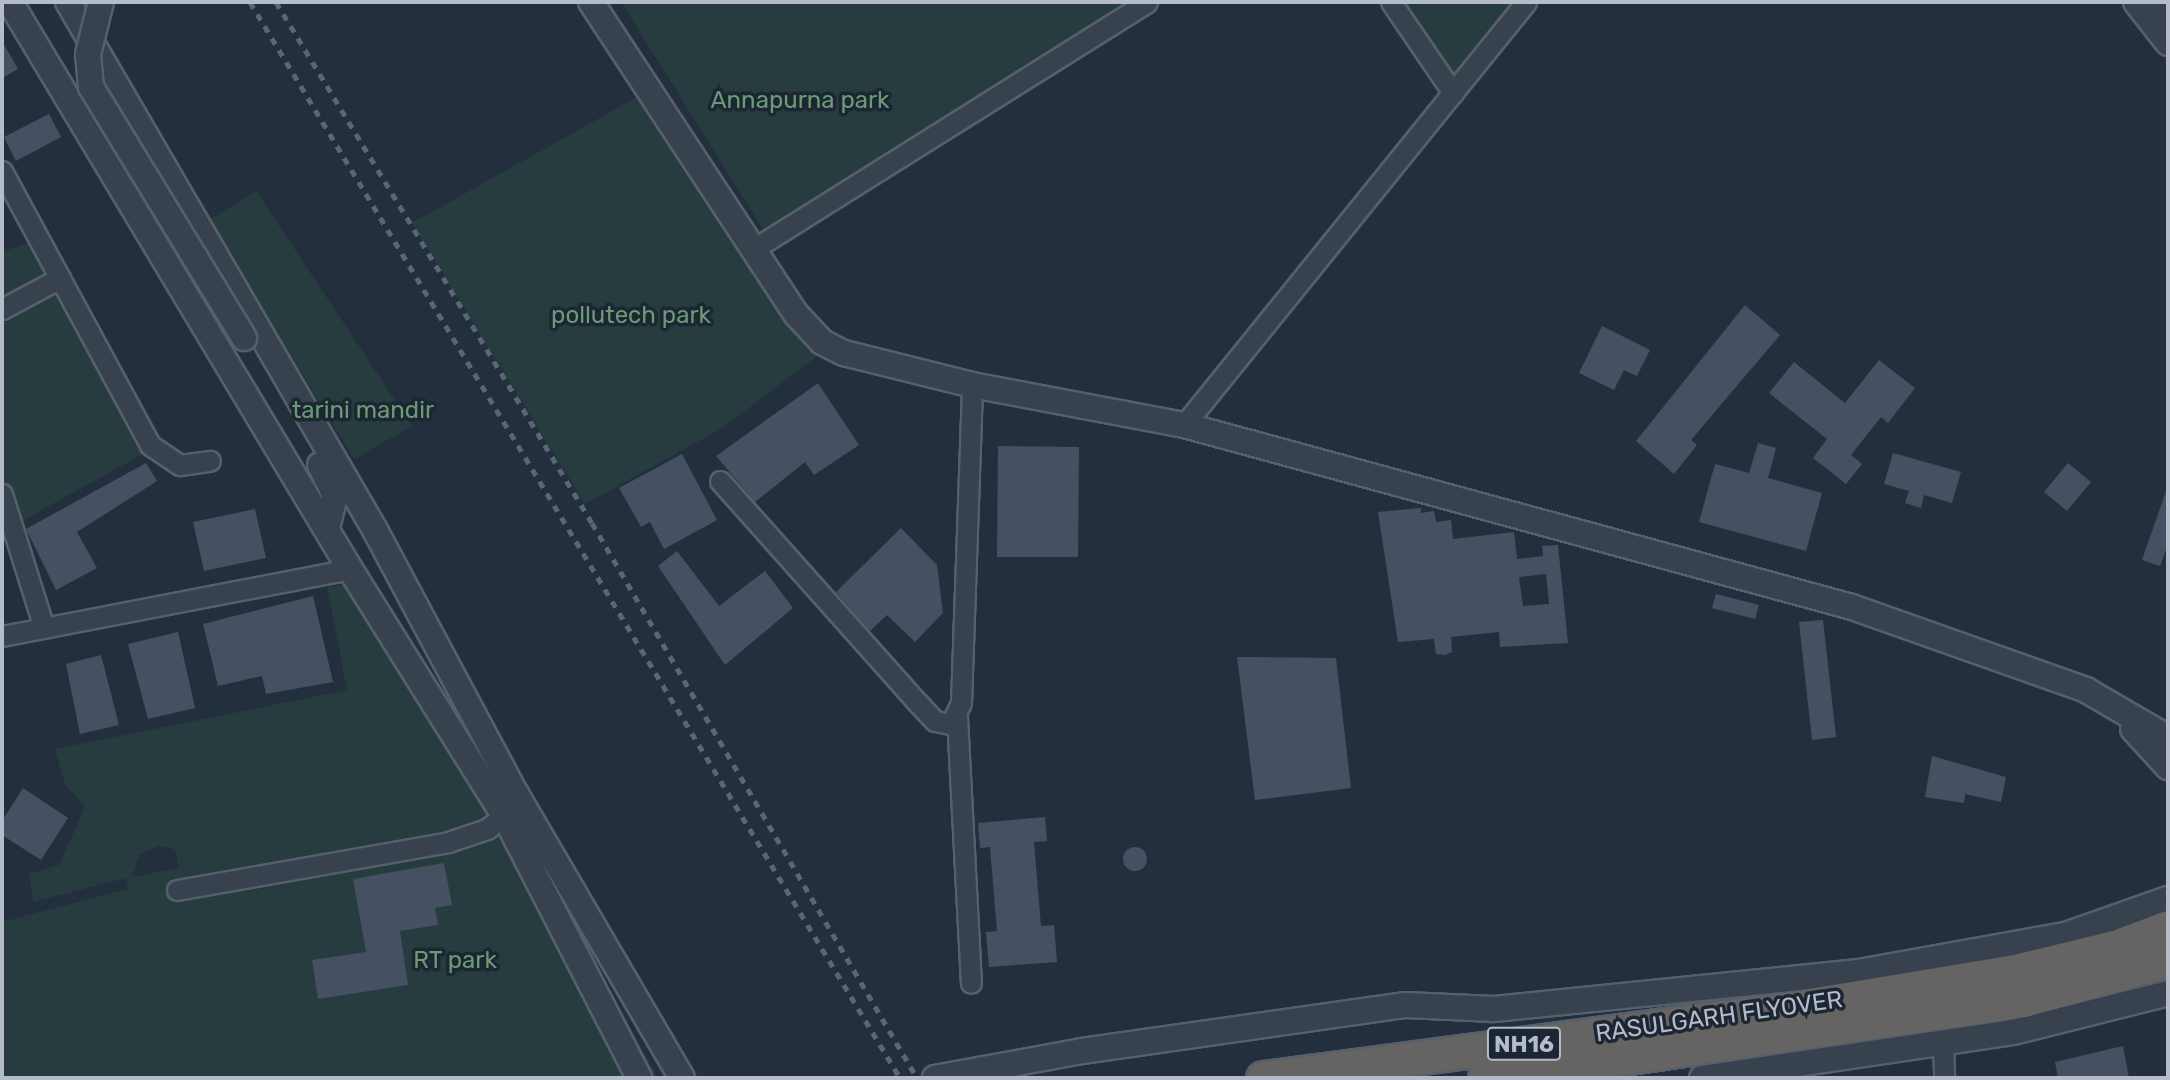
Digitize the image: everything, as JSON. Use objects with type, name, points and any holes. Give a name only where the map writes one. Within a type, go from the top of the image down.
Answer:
[{"type":"highway","name":"RASULGARH FLYOVER","points":[[1263,1078],[1786,1009],[2015,971],[2118,946],[2168,927]]},
{"type":"highway","name":"RASULGARH FLYOVER","points":[[1485,1078],[2023,1000],[2168,960]]},
{"type":"street","points":[[10,2],[350,569],[504,815],[639,1078]]},
{"type":"street","points":[[68,2],[362,508],[516,794],[682,1078]]},
{"type":"street","points":[[102,2],[88,54],[91,87],[331,483],[362,508]]},
{"type":"street","points":[[591,2],[796,314],[822,342],[844,353],[972,385],[1184,425],[1852,607],[2086,690],[2168,738]]},
{"type":"street","points":[[752,250],[1147,2]]},
{"type":"street","points":[[1391,2],[1452,93]]},
{"type":"street","points":[[1184,425],[1526,2]]},
{"type":"street","points":[[2136,2],[2168,44]]},
{"type":"street","points":[[2158,2],[2168,11]]},
{"type":"street","points":[[2,171],[150,445],[180,465],[210,461]]},
{"type":"street","points":[[2,309],[60,278]]},
{"type":"street","points":[[971,983],[957,717],[972,385]]},
{"type":"street","points":[[720,481],[935,721],[951,724],[957,717]]},
{"type":"street","points":[[327,527],[335,507],[331,483]]},
{"type":"street","points":[[2,494],[44,628]]},
{"type":"street","points":[[2,636],[350,569]]},
{"type":"street","points":[[2086,690],[2168,767]]},
{"type":"street","points":[[177,890],[448,842],[488,829],[504,815]]},
{"type":"street","points":[[935,1078],[1406,1005],[1494,1009],[1858,972],[2065,935],[2168,899]]},
{"type":"street","points":[[1702,1078],[1943,1043],[2076,1019],[2168,993]]},
{"type":"street","points":[[1943,1043],[1944,1078]]},
{"type":"green space","name":"Annapurna park","points":[[621,2],[1144,2],[769,239]]},
{"type":"green space","points":[[1391,2],[1525,2],[1452,92]]},
{"type":"green space","name":"pollutech park","points":[[648,91],[826,349],[724,427],[585,504],[412,223]]},
{"type":"green space","name":"tarini mandir","points":[[256,191],[412,426],[354,459],[209,220]]},
{"type":"green space","points":[[39,239],[154,448],[7,529],[2,519],[2,252]]},
{"type":"green space","name":"RT park","points":[[347,585],[515,818],[658,1078],[2,1078],[2,922],[128,889],[126,878],[33,902],[29,874],[59,865],[85,807],[65,784],[55,749],[347,690],[327,587]],"holes":[[[159,846],[175,849],[179,868],[132,877],[139,855]]]},
{"type":"building","points":[[2,41],[18,69],[2,78]]},
{"type":"building","points":[[49,114],[61,137],[16,161],[4,137]]},
{"type":"building","points":[[1745,305],[1780,335],[1691,440],[1697,445],[1674,474],[1636,441]]},
{"type":"building","points":[[1602,326],[1650,350],[1637,376],[1624,370],[1614,390],[1579,373]]},
{"type":"building","points":[[1879,360],[1915,388],[1888,423],[1881,417],[1851,455],[1862,464],[1846,484],[1813,458],[1827,439],[1769,393],[1794,362],[1845,403]]},
{"type":"building","points":[[818,383],[859,445],[814,475],[805,462],[755,502],[716,456]]},
{"type":"building","points":[[1758,443],[1776,448],[1768,478],[1822,493],[1806,551],[1699,522],[1715,464],[1749,473]]},
{"type":"building","points":[[998,446],[1079,447],[1078,557],[997,557]]},
{"type":"building","points":[[1893,453],[1961,472],[1952,503],[1924,495],[1921,508],[1905,503],[1909,491],[1884,484]]},
{"type":"building","points":[[682,454],[717,520],[664,549],[650,522],[641,527],[619,488]]},
{"type":"building","points":[[146,463],[157,481],[77,532],[97,568],[56,590],[26,529]]},
{"type":"building","points":[[2068,463],[2091,482],[2067,511],[2044,492]]},
{"type":"building","points":[[2166,491],[2168,544],[2160,566],[2142,560]]},
{"type":"building","points":[[1421,508],[1421,513],[1434,511],[1436,522],[1451,520],[1453,539],[1514,532],[1517,559],[1543,556],[1542,546],[1558,545],[1568,643],[1500,647],[1499,632],[1451,637],[1452,652],[1445,655],[1436,654],[1434,639],[1398,642],[1378,512]],"holes":[[[1546,574],[1549,604],[1523,606],[1519,577]]]},
{"type":"building","points":[[255,509],[266,558],[204,571],[193,522]]},
{"type":"building","points":[[901,528],[937,565],[943,613],[915,642],[887,615],[870,631],[836,592]]},
{"type":"building","points":[[677,551],[719,606],[765,571],[793,608],[725,665],[658,566]]},
{"type":"building","points":[[1716,594],[1759,605],[1755,619],[1712,608]]},
{"type":"building","points":[[313,596],[333,682],[266,694],[262,676],[218,686],[203,624]]},
{"type":"building","points":[[1823,620],[1836,737],[1812,740],[1799,622]]},
{"type":"building","points":[[178,632],[195,708],[148,719],[128,644]]},
{"type":"building","points":[[101,655],[119,725],[80,734],[66,664]]},
{"type":"building","points":[[1237,657],[1336,658],[1351,788],[1255,800]]},
{"type":"building","points":[[1932,756],[2006,777],[2001,802],[1965,794],[1964,803],[1925,797]]},
{"type":"building","points":[[23,788],[68,818],[41,860],[2,835],[2,821]]},
{"type":"building","points":[[1045,817],[1047,841],[1034,842],[1041,926],[1054,925],[1057,962],[989,967],[986,932],[997,931],[990,847],[980,848],[978,823]]},
{"type":"building","points":[[1135,847],[1144,850],[1147,859],[1144,868],[1135,871],[1126,868],[1123,859],[1126,850]]},
{"type":"building","points":[[444,863],[452,905],[435,908],[438,925],[400,931],[408,985],[318,999],[312,960],[366,952],[353,879]]},
{"type":"building","points":[[2123,1046],[2129,1078],[2058,1078],[2055,1062]]},
{"type":"railway","points":[[250,2],[900,1078]]},
{"type":"railway","points":[[276,2],[592,523],[917,1078]]}]
